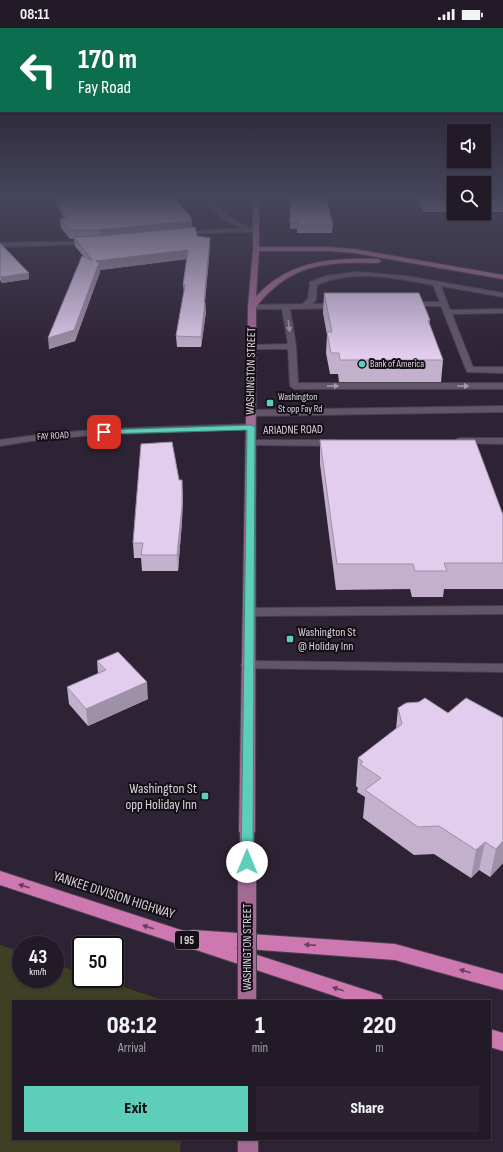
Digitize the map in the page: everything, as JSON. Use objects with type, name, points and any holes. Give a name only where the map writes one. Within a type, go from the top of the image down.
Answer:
[{"type":"highway","name":"YANKEE DIVISION HIGHWAY","points":[[0,878],[372,1000]]},
{"type":"highway","points":[[175,936],[395,952],[503,982]]},
{"type":"highway","points":[[491,1038],[503,1042]]},
{"type":"main road","name":"WASHINGTON STREET","points":[[247,1000],[248,665],[252,306],[258,257],[256,250]]},
{"type":"main road","points":[[347,250],[503,277]]},
{"type":"main road","points":[[287,257],[351,257],[419,263]]},
{"type":"main road","points":[[252,306],[269,287],[280,278],[310,266],[351,261],[419,263]]},
{"type":"main road","points":[[248,1140],[248,1152]]},
{"type":"street","points":[[304,306],[312,300],[313,284],[322,279],[350,275],[378,274],[503,295]]},
{"type":"street","points":[[436,283],[470,370],[503,370]]},
{"type":"street","points":[[398,304],[444,304]]},
{"type":"street","points":[[252,306],[286,307],[347,305]]},
{"type":"street","points":[[286,307],[292,346],[294,386],[503,386]]},
{"type":"street","points":[[447,312],[503,311]]},
{"type":"street","points":[[252,347],[292,346]]},
{"type":"street","points":[[251,412],[503,409]]},
{"type":"street","name":"FAY ROAD","points":[[0,443],[32,437],[104,432],[251,427]]},
{"type":"street","points":[[450,441],[503,441]]},
{"type":"street","name":"ARIADNE ROAD","points":[[251,443],[346,442]]},
{"type":"street","points":[[249,612],[503,610]]},
{"type":"street","points":[[248,665],[503,668]]},
{"type":"green space","points":[[0,945],[12,949],[12,988],[64,988],[64,967],[72,970],[72,988],[124,987],[162,1000],[12,1000],[12,1140],[181,1140],[180,1152],[0,1152]]},
{"type":"building","points":[[0,250],[7,250],[29,273],[1,277]]},
{"type":"building","points":[[85,250],[184,250],[96,261],[99,263],[74,330],[48,338],[82,256],[92,260]]},
{"type":"building","points":[[188,250],[209,250],[201,337],[176,336],[185,285],[183,285]]},
{"type":"building","points":[[324,293],[419,293],[430,320],[428,320],[443,360],[340,360],[339,353],[331,353],[327,332],[332,332]]},
{"type":"building","points":[[320,440],[475,440],[503,515],[503,563],[444,563],[447,571],[415,571],[413,564],[337,564]]},
{"type":"building","points":[[172,442],[179,480],[182,480],[182,506],[177,555],[141,555],[143,543],[133,543],[141,444]]},
{"type":"building","points":[[118,652],[147,682],[86,709],[67,687],[106,670],[97,661]]},
{"type":"building","points":[[425,698],[448,713],[466,698],[503,718],[503,841],[496,849],[485,842],[476,850],[439,826],[418,827],[365,790],[381,778],[360,764],[363,762],[358,758],[402,724],[398,708],[406,703],[419,702]]},
{"type":"place","name":"Bank of America","points":[[362,364]]},
{"type":"place","name":"Washington St opp Fay Rd","points":[[270,403]]},
{"type":"place","name":"Washington St @ Holiday Inn","points":[[290,639]]},
{"type":"place","name":"Washington St opp Holiday Inn","points":[[205,796]]},
{"type":"route","points":[[104,432],[251,427],[247,862]]}]
